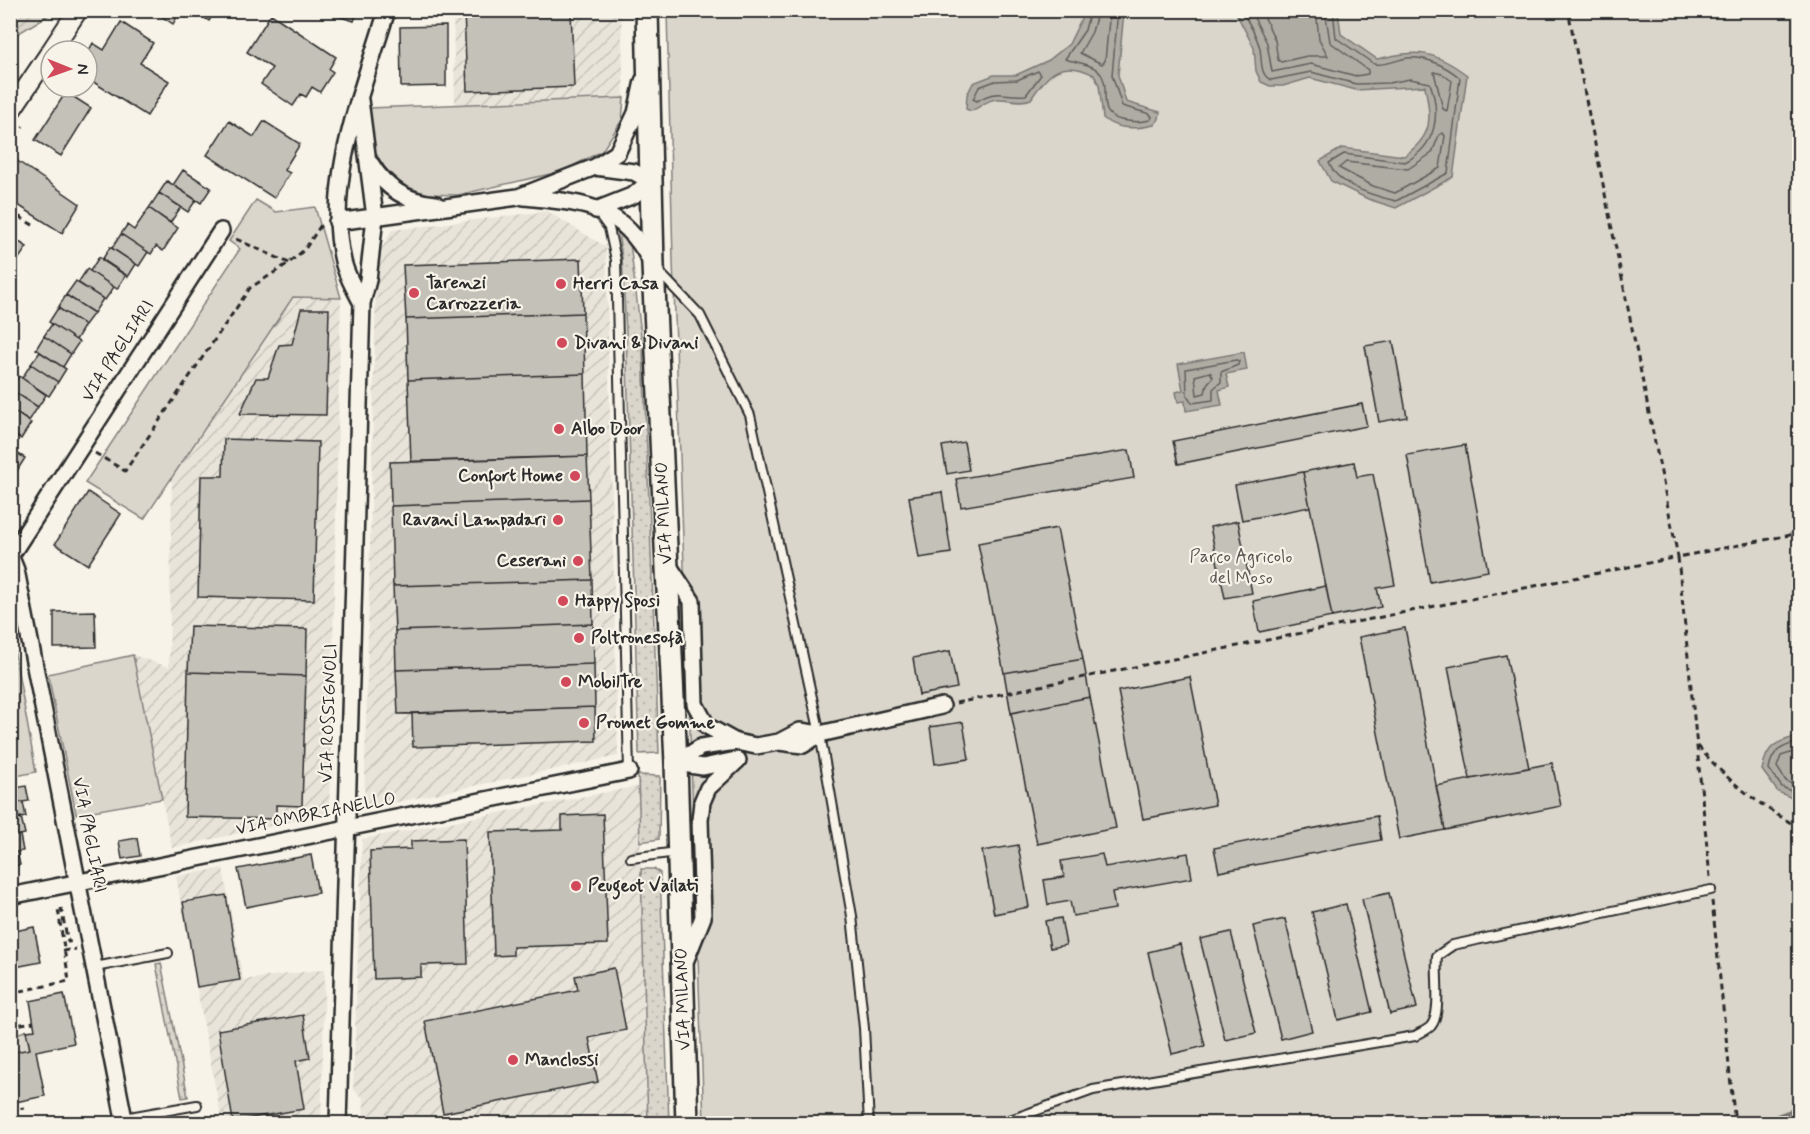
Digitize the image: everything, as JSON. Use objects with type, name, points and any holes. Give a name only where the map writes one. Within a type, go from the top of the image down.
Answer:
[{"type":"main road","name":"VIA MILANO","points":[[647,10],[653,265],[676,763],[687,1124]]},
{"type":"street","points":[[59,39],[78,10]]},
{"type":"street","name":"VIA ROSSIGNOLI","points":[[362,303],[343,263],[337,222],[343,165],[387,10]]},
{"type":"street","name":"VIA ROSSIGNOLI","points":[[518,197],[595,167],[617,153],[636,113],[648,59]]},
{"type":"street","points":[[10,112],[39,69]]},
{"type":"street","name":"VIA ROSSIGNOLI","points":[[338,1124],[362,303],[368,280],[375,217],[360,100]]},
{"type":"street","name":"VIA ROSSIGNOLI","points":[[367,156],[380,178],[396,193],[424,203],[457,205]]},
{"type":"street","name":"VIA ROSSIGNOLI","points":[[595,167],[634,172],[650,181]]},
{"type":"street","points":[[596,210],[634,195],[650,181]]},
{"type":"street","name":"VIA ROSSIGNOLI","points":[[375,217],[518,197],[573,202],[624,222],[640,242],[653,265]]},
{"type":"street","points":[[337,222],[375,217]]},
{"type":"street","name":"VIA PAGLIARI","points":[[125,1121],[16,570],[11,555],[221,231]]},
{"type":"street","points":[[667,562],[692,602],[695,704],[707,726],[736,742],[756,746],[779,742],[803,745],[820,734],[942,706]]},
{"type":"street","points":[[676,763],[701,747],[736,742]]},
{"type":"street","points":[[682,970],[703,917],[700,820],[702,802],[708,788],[756,746]]},
{"type":"street","points":[[676,763],[703,767],[738,760]]},
{"type":"street","name":"VIA OMBRIANELLO","points":[[10,896],[629,771]]},
{"type":"lane","points":[[596,210],[609,228],[616,260],[629,771]]},
{"type":"lane","points":[[653,265],[700,315],[750,415],[820,734],[852,916],[864,1028],[869,1124]]},
{"type":"lane","points":[[631,858],[679,852]]},
{"type":"lane","points":[[999,1124],[1093,1090],[1415,1036],[1431,1026],[1437,1009],[1435,975],[1437,956],[1452,945],[1711,890]]},
{"type":"lane","points":[[95,967],[168,953]]},
{"type":"lane","points":[[125,1121],[197,1105]]},
{"type":"path","points":[[1568,10],[1678,557],[1735,1124]]},
{"type":"path","points":[[10,211],[36,227]]},
{"type":"path","points":[[81,444],[125,471],[250,288],[289,263],[305,249],[322,224],[337,222]]},
{"type":"path","points":[[221,231],[289,263]]},
{"type":"path","points":[[942,706],[1800,533]]},
{"type":"path","points":[[1697,745],[1717,769],[1750,798],[1800,828]]},
{"type":"path","points":[[18,1025],[11,993],[69,981],[58,909],[61,908],[68,942],[89,938]]},
{"type":"path","points":[[10,1026],[34,1022]]},
{"type":"path","points":[[10,1110],[24,1108]]},
{"type":"shaded area","points":[[453,11],[621,11],[624,98],[455,105]]},
{"type":"shaded area","points":[[547,211],[606,247],[618,756],[364,809],[376,286],[380,252],[392,230]]},
{"type":"shaded area","points":[[293,297],[341,298],[329,813],[172,848],[133,655],[169,667],[172,476]]},
{"type":"shaded area","points":[[639,786],[648,1123],[363,1123],[364,1099],[353,1089],[362,839]]},
{"type":"shaded area","points":[[223,868],[243,980],[325,969],[321,1123],[222,1123],[176,876]]},
{"type":"green space","points":[[11,10],[55,10],[55,11],[11,38]]},
{"type":"green space","name":"Parco Agricolo del Moso","points":[[667,11],[1799,11],[1799,1123],[704,1123],[673,261]]},
{"type":"green space","points":[[624,98],[622,120],[602,151],[563,171],[458,195],[426,194],[403,185],[385,168],[373,149],[369,108]]},
{"type":"green space","points":[[256,200],[276,212],[315,207],[341,298],[293,297],[144,519],[85,483],[240,249],[229,241]]},
{"type":"green space","points":[[625,232],[630,243],[643,351],[659,753],[639,754],[626,332],[622,257],[618,234]]},
{"type":"green space","points":[[11,633],[36,772],[10,777]]},
{"type":"green space","points":[[133,655],[162,799],[76,814],[48,674]]},
{"type":"green space","points":[[638,775],[660,776],[659,839],[640,842]]},
{"type":"green space","points":[[641,869],[654,869],[660,873],[669,1123],[648,1123]]},
{"type":"green space","points":[[161,963],[188,1097],[182,1098],[156,964]]},
{"type":"green space","points":[[26,1031],[30,1049],[11,1053],[11,1035]]},
{"type":"water","points":[[1085,11],[1124,11],[1118,75],[1126,102],[1160,112],[1159,119],[1154,125],[1120,127],[1108,122],[1103,118],[1099,85],[1094,75],[1073,68],[1064,68],[1050,75],[1031,99],[1022,101],[993,99],[971,111],[966,109],[967,95],[973,83],[994,75],[1016,75],[1049,60],[1069,44]]},
{"type":"water","points":[[1235,11],[1338,11],[1341,34],[1377,59],[1403,54],[1424,54],[1444,60],[1467,75],[1453,177],[1396,208],[1368,199],[1331,181],[1320,161],[1342,148],[1404,156],[1421,141],[1428,126],[1429,117],[1425,86],[1356,90],[1310,78],[1283,86],[1270,86],[1261,82],[1256,71],[1254,48]]},
{"type":"water","points":[[1244,352],[1247,370],[1226,374],[1229,387],[1219,390],[1222,405],[1186,411],[1185,401],[1178,402],[1176,392],[1183,390],[1178,364]]},
{"type":"water","points":[[1799,736],[1800,801],[1778,792],[1762,770],[1773,746]]},
{"type":"building","points":[[152,10],[181,10],[173,24]]},
{"type":"building","points":[[193,10],[216,10],[209,21]]},
{"type":"building","points":[[318,10],[358,10],[354,21]]},
{"type":"building","points":[[464,10],[571,10],[574,87],[467,91]]},
{"type":"building","points":[[271,14],[336,57],[329,69],[333,72],[320,92],[312,87],[306,97],[301,94],[293,106],[261,84],[272,68],[247,52]]},
{"type":"building","points":[[121,22],[153,43],[140,63],[169,81],[147,116],[99,86],[99,47],[104,50]]},
{"type":"building","points":[[446,26],[446,86],[401,87],[400,27]]},
{"type":"building","points":[[61,99],[77,99],[91,108],[61,156],[35,140]]},
{"type":"building","points":[[229,121],[254,137],[264,121],[300,144],[284,170],[290,173],[274,198],[207,155]]},
{"type":"building","points":[[16,160],[80,204],[62,233],[10,200],[10,169]]},
{"type":"building","points":[[183,170],[211,188],[201,203],[173,185]]},
{"type":"building","points":[[167,181],[196,200],[188,212],[159,193]]},
{"type":"building","points":[[159,193],[181,207],[170,223],[149,208]]},
{"type":"building","points":[[149,208],[178,228],[163,251],[156,246],[151,254],[121,234],[127,225],[134,230]]},
{"type":"building","points":[[121,234],[148,252],[139,266],[112,248]]},
{"type":"building","points":[[10,236],[27,247],[10,271]]},
{"type":"building","points":[[110,247],[136,264],[128,277],[102,260]]},
{"type":"building","points":[[99,257],[126,275],[117,289],[90,271]]},
{"type":"building","points":[[581,259],[583,313],[406,319],[403,265]]},
{"type":"building","points":[[87,269],[114,287],[105,300],[78,283]]},
{"type":"building","points":[[76,281],[103,299],[94,313],[66,295]]},
{"type":"building","points":[[66,295],[94,313],[85,325],[58,308]]},
{"type":"building","points":[[58,308],[85,325],[76,340],[49,322]]},
{"type":"building","points":[[301,309],[329,309],[326,415],[240,414],[256,378],[268,378],[279,345],[292,344]]},
{"type":"building","points":[[583,313],[585,374],[408,380],[406,319]]},
{"type":"building","points":[[52,324],[79,342],[71,354],[44,336]]},
{"type":"building","points":[[44,336],[71,354],[63,367],[36,349]]},
{"type":"building","points":[[1393,341],[1407,417],[1379,422],[1365,346]]},
{"type":"building","points":[[40,352],[66,369],[58,382],[31,364]]},
{"type":"building","points":[[31,364],[58,382],[49,396],[22,378]]},
{"type":"building","points":[[585,374],[587,456],[411,462],[408,380]]},
{"type":"building","points":[[19,376],[46,395],[38,407],[10,389]]},
{"type":"building","points":[[10,389],[38,407],[29,421],[10,409]]},
{"type":"building","points":[[1362,404],[1367,426],[1178,464],[1173,441]]},
{"type":"building","points":[[10,409],[31,423],[21,439],[10,432]]},
{"type":"building","points":[[224,439],[318,442],[314,600],[198,597],[201,476],[223,476]]},
{"type":"building","points":[[964,442],[969,470],[947,474],[942,446]]},
{"type":"building","points":[[1465,445],[1488,571],[1430,582],[1407,455]]},
{"type":"building","points":[[10,449],[25,458],[10,482]]},
{"type":"building","points":[[1129,450],[1134,478],[961,507],[956,479]]},
{"type":"building","points":[[587,456],[589,499],[391,506],[390,462]]},
{"type":"building","points":[[1354,462],[1357,477],[1373,474],[1395,585],[1377,588],[1381,607],[1332,617],[1303,472]]},
{"type":"building","points":[[1303,472],[1310,507],[1242,520],[1235,485]]},
{"type":"building","points":[[88,492],[121,514],[88,565],[55,544]]},
{"type":"building","points":[[942,492],[951,553],[919,558],[909,497]]},
{"type":"building","points":[[589,499],[592,580],[393,586],[391,506]]},
{"type":"building","points":[[1238,521],[1252,593],[1225,598],[1210,527]]},
{"type":"building","points":[[1057,528],[1083,659],[1004,673],[978,543]]},
{"type":"building","points":[[592,580],[593,624],[395,631],[393,586]]},
{"type":"building","points":[[1326,586],[1332,617],[1259,632],[1253,601]]},
{"type":"building","points":[[95,611],[96,647],[54,648],[54,612]]},
{"type":"building","points":[[593,624],[594,664],[396,670],[395,631]]},
{"type":"building","points":[[190,626],[307,629],[306,676],[188,672]]},
{"type":"building","points":[[1405,628],[1445,830],[1399,839],[1359,637]]},
{"type":"building","points":[[950,651],[957,688],[919,695],[913,658]]},
{"type":"building","points":[[1506,655],[1529,768],[1470,779],[1448,667]]},
{"type":"building","points":[[1083,659],[1090,697],[1011,713],[1004,673]]},
{"type":"building","points":[[594,664],[595,707],[398,714],[396,670]]},
{"type":"building","points":[[188,672],[306,676],[302,806],[276,805],[276,819],[185,817]]},
{"type":"building","points":[[1190,677],[1215,805],[1143,819],[1118,691]]},
{"type":"building","points":[[1090,697],[1116,828],[1037,844],[1011,713]]},
{"type":"building","points":[[595,707],[596,741],[413,747],[412,713]]},
{"type":"building","points":[[963,722],[969,759],[935,764],[930,727]]},
{"type":"building","points":[[1552,763],[1561,806],[1445,830],[1436,786]]},
{"type":"building","points":[[26,786],[29,801],[10,804],[10,789]]},
{"type":"building","points":[[23,802],[26,817],[10,820],[10,804]]},
{"type":"building","points":[[603,814],[608,944],[513,947],[513,955],[494,956],[490,832],[562,830],[562,816]]},
{"type":"building","points":[[1377,816],[1381,840],[1219,872],[1214,848]]},
{"type":"building","points":[[21,817],[25,834],[10,837],[10,820]]},
{"type":"building","points":[[20,835],[23,851],[10,853],[10,837]]},
{"type":"building","points":[[137,838],[140,856],[122,859],[119,841]]},
{"type":"building","points":[[464,839],[468,964],[421,965],[421,977],[374,979],[370,851],[411,849],[411,841]]},
{"type":"building","points":[[1018,845],[1029,907],[994,914],[982,851]]},
{"type":"building","points":[[17,852],[20,865],[10,867],[10,853]]},
{"type":"building","points":[[1188,853],[1192,878],[1112,892],[1115,909],[1073,916],[1070,901],[1048,905],[1044,880],[1064,877],[1061,861],[1102,854],[1105,867]]},
{"type":"building","points":[[311,855],[318,893],[246,907],[238,869]]},
{"type":"building","points":[[1389,893],[1417,1008],[1390,1014],[1362,899]]},
{"type":"building","points":[[226,895],[240,980],[197,987],[183,902]]},
{"type":"building","points":[[1346,904],[1372,1012],[1338,1020],[1312,912]]},
{"type":"building","points":[[1061,918],[1066,945],[1050,948],[1045,921]]},
{"type":"building","points":[[1285,919],[1312,1031],[1281,1039],[1253,926]]},
{"type":"building","points":[[34,927],[41,962],[10,968],[10,932]]},
{"type":"building","points":[[1231,932],[1256,1033],[1225,1040],[1200,939]]},
{"type":"building","points":[[1180,944],[1205,1046],[1172,1054],[1148,952]]},
{"type":"building","name":"Manclossi","points":[[614,968],[626,1030],[589,1038],[598,1082],[443,1113],[425,1021],[578,990],[575,976]]},
{"type":"building","points":[[64,994],[74,1043],[36,1051],[45,1096],[15,1102],[10,1080],[10,1053],[30,1049],[26,1031],[35,1030],[30,1001]]},
{"type":"building","points":[[303,1015],[310,1058],[296,1061],[304,1109],[233,1121],[218,1030]]},
{"type":"building","points":[[70,1118],[71,1124],[36,1124],[36,1122]]},
{"type":"waterway","points":[[1757,1124],[1800,1108]]},
{"type":"place","name":"Herri Casa","points":[[561,284]]},
{"type":"place","name":"Tarenzi Carrozzeria","points":[[414,293]]},
{"type":"place","name":"Divani & Divani","points":[[562,343]]},
{"type":"place","name":"Albo Door","points":[[559,429]]},
{"type":"place","name":"Confort Home","points":[[575,476]]},
{"type":"place","name":"Ravani Lampadari","points":[[558,520]]},
{"type":"place","name":"Ceserani","points":[[578,561]]},
{"type":"place","name":"Happy Sposi","points":[[563,601]]},
{"type":"place","name":"Poltronesofà","points":[[579,638]]},
{"type":"place","name":"MobilTre","points":[[566,682]]},
{"type":"place","name":"Promet Gomme","points":[[584,723]]},
{"type":"place","name":"Peugeot Vailati","points":[[576,886]]},
{"type":"place","name":"Manclossi","points":[[513,1060]]}]
